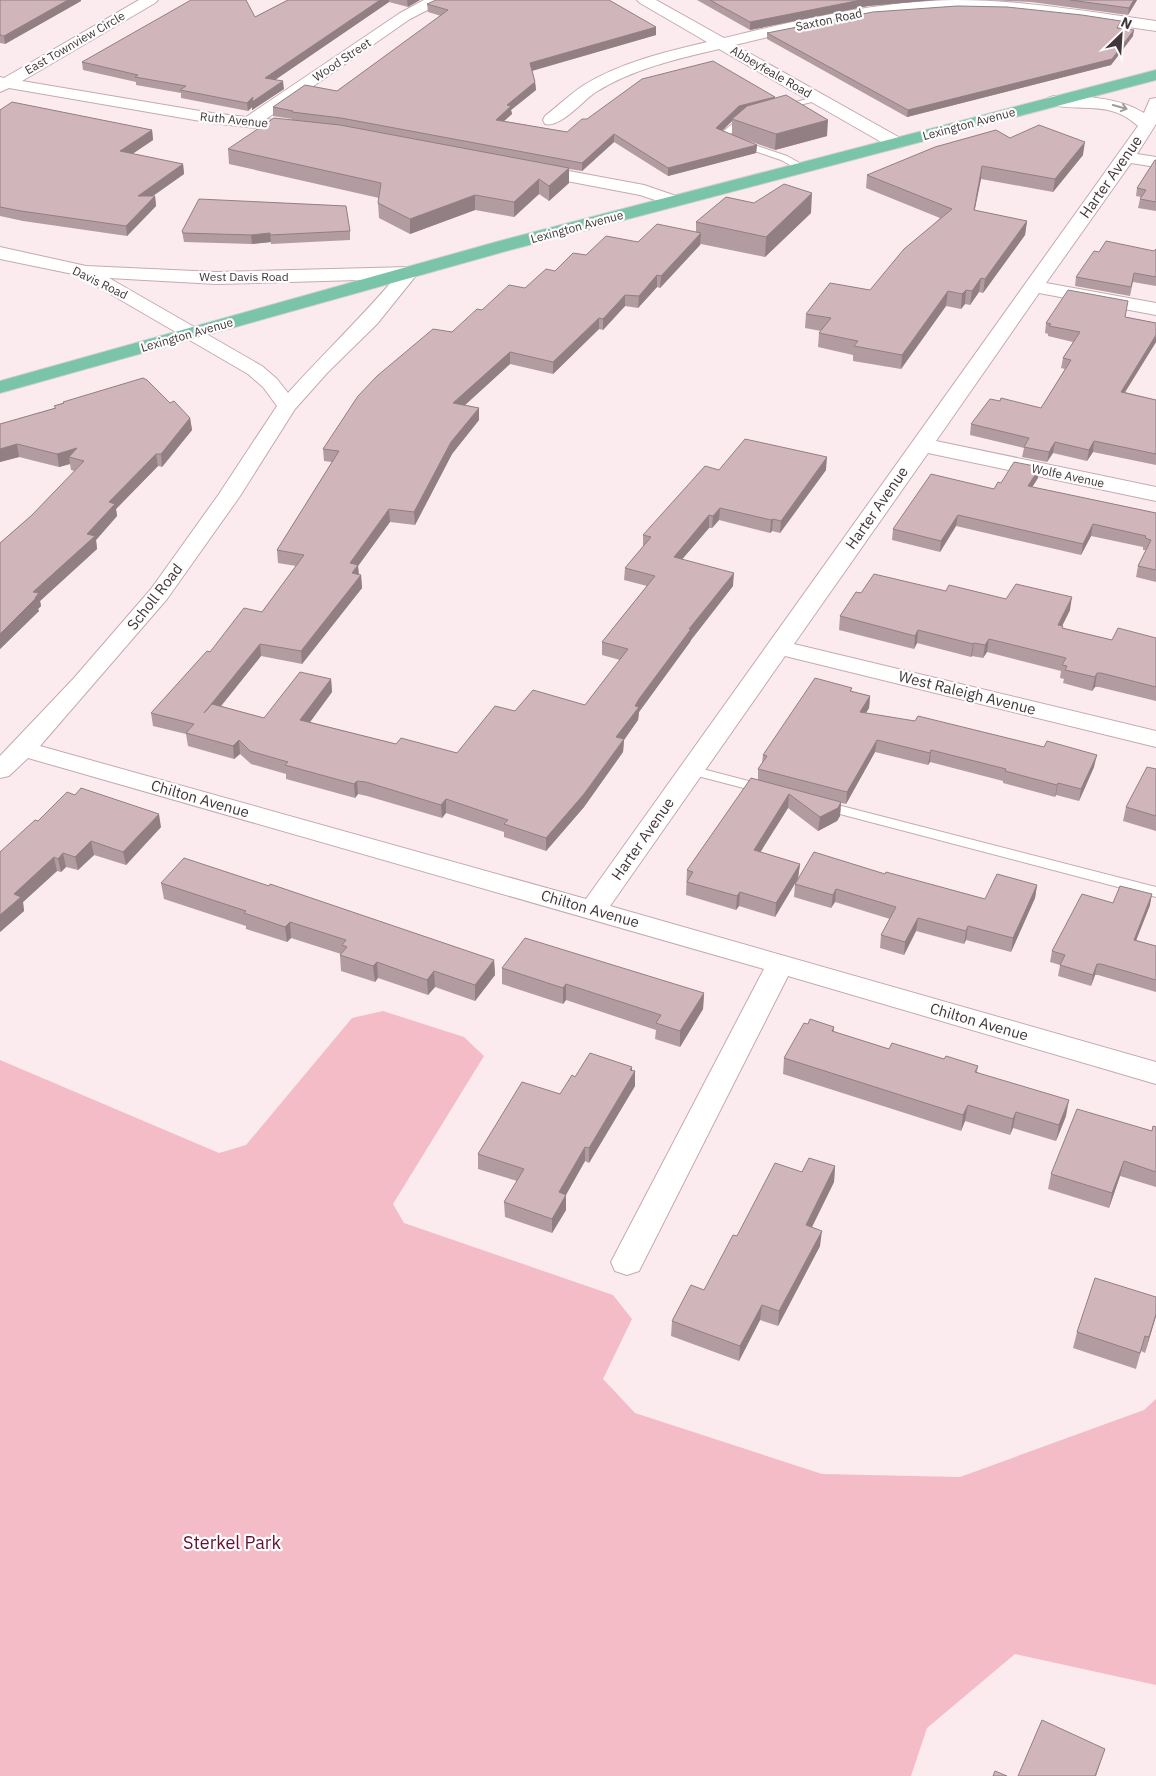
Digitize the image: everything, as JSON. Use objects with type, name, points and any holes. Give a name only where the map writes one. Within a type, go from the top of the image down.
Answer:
[{"type":"main road","name":"Lexington Avenue","points":[[0,387],[409,273],[1156,75]]},
{"type":"street","name":"Wood Street","points":[[250,122],[405,16],[436,0]]},
{"type":"street","name":"Abbeyfeale Road","points":[[645,0],[896,143]]},
{"type":"street","name":"East Townview Circle","points":[[2,84],[141,2]]},
{"type":"street","name":"Saxton Road","points":[[551,120],[589,89],[625,71],[674,55],[839,16],[927,6],[982,5],[1033,9],[1156,26]]},
{"type":"street","name":"Ruth Avenue","points":[[2,84],[160,111],[316,130]]},
{"type":"street","points":[[1054,102],[1089,102],[1116,105],[1134,112],[1147,125]]},
{"type":"street","name":"Harter Avenue","points":[[592,910],[1126,157],[1147,125],[1156,103]]},
{"type":"street","points":[[1126,157],[1156,162]]},
{"type":"street","points":[[514,166],[644,190],[673,202]]},
{"type":"street","name":"Davis Road","points":[[0,253],[79,270],[193,334]]},
{"type":"street","name":"West Davis Road","points":[[79,270],[216,278],[409,273]]},
{"type":"street","name":"Scholl Road","points":[[0,770],[23,748],[121,640],[159,594],[229,496],[287,406],[321,368],[370,320],[409,273]]},
{"type":"street","points":[[1035,287],[1156,309]]},
{"type":"street","points":[[193,334],[255,370],[270,383],[287,406]]},
{"type":"street","name":"Wolfe Avenue","points":[[922,445],[1156,494]]},
{"type":"street","name":"West Raleigh Avenue","points":[[778,647],[1156,739]]},
{"type":"street","name":"Chilton Avenue","points":[[23,748],[1156,1073]]},
{"type":"street","points":[[627,1262],[780,965]]},
{"type":"lane","points":[[770,111],[817,98]]},
{"type":"lane","points":[[751,116],[742,118],[722,137],[784,158],[802,168]]},
{"type":"lane","points":[[691,770],[776,793]]},
{"type":"lane","points":[[805,800],[1156,892]]},
{"type":"green space","name":"Sterkel Park","points":[[383,1011],[464,1037],[484,1056],[393,1204],[404,1223],[613,1295],[632,1319],[603,1379],[635,1413],[822,1474],[960,1477],[1144,1410],[1156,1399],[1156,1685],[1015,1654],[927,1728],[911,1776],[0,1776],[0,1060],[219,1153],[246,1145],[352,1018]]},
{"type":"building","points":[[0,0],[68,0],[4,36],[0,35]]},
{"type":"building","points":[[191,0],[246,0],[255,17],[288,0],[380,0],[265,78],[283,81],[252,102],[253,97],[247,103],[180,90],[186,86],[135,77],[138,75],[82,62]]},
{"type":"building","points":[[436,0],[609,0],[656,27],[530,63],[535,82],[507,105],[511,106],[496,120],[567,132],[582,119],[587,119],[642,79],[713,61],[775,97],[739,106],[716,128],[757,145],[668,168],[614,134],[582,163],[341,118],[292,112],[273,107],[305,85],[337,91],[448,10],[427,4]]},
{"type":"building","points":[[710,0],[861,0],[750,22]]},
{"type":"building","points":[[1070,0],[1134,0],[1129,8]]},
{"type":"building","points":[[957,6],[1007,7],[1082,15],[1121,21],[1117,28],[1134,30],[1112,59],[908,110],[767,33],[873,12]]},
{"type":"building","points":[[786,95],[828,120],[776,134],[732,119],[747,106]]},
{"type":"building","points":[[12,102],[152,130],[120,151],[183,164],[138,196],[155,196],[126,226],[0,207],[0,110]]},
{"type":"building","points":[[274,118],[340,125],[569,168],[549,186],[539,179],[514,202],[475,195],[410,219],[378,203],[381,183],[228,149]]},
{"type":"building","points":[[1039,125],[1085,142],[1055,179],[982,166],[974,210],[1027,221],[985,279],[981,278],[972,291],[966,290],[962,294],[948,291],[902,355],[854,346],[858,341],[819,333],[831,318],[806,314],[830,283],[870,290],[904,249],[952,209],[867,175],[935,147],[996,130],[1010,138]]},
{"type":"building","points":[[1155,160],[1156,202],[1140,199],[1146,190],[1137,188]]},
{"type":"building","points":[[784,184],[812,193],[766,237],[696,222],[726,197],[754,203]]},
{"type":"building","points":[[199,199],[346,206],[350,231],[270,235],[270,233],[251,235],[183,233],[182,231]]},
{"type":"building","points":[[657,224],[701,233],[661,276],[657,275],[639,296],[625,295],[603,319],[599,318],[553,362],[510,352],[453,403],[479,408],[451,442],[414,512],[389,509],[350,563],[358,565],[352,573],[361,575],[301,651],[260,644],[204,713],[212,704],[264,718],[300,672],[331,679],[300,720],[396,744],[401,738],[457,753],[495,706],[515,711],[533,690],[585,705],[628,649],[602,642],[655,576],[625,568],[651,537],[643,535],[705,466],[719,470],[745,439],[827,457],[781,521],[720,508],[713,516],[709,515],[674,557],[734,573],[689,629],[691,629],[639,699],[635,706],[639,707],[616,737],[624,739],[584,794],[546,838],[504,824],[508,820],[446,799],[441,805],[366,782],[357,781],[354,784],[285,765],[288,762],[250,751],[239,740],[233,746],[186,733],[194,724],[151,713],[207,651],[210,652],[244,608],[262,612],[304,555],[277,550],[339,451],[323,449],[358,396],[377,376],[433,329],[452,332],[477,309],[482,310],[509,285],[525,288],[546,269],[555,271],[573,253],[586,255],[606,236],[638,242]]},
{"type":"building","points":[[1106,241],[1154,251],[1156,249],[1156,277],[1134,273],[1131,287],[1076,277],[1094,251],[1099,252]]},
{"type":"building","points":[[1068,290],[1128,301],[1125,317],[1156,323],[1156,335],[1121,392],[1156,400],[1156,454],[1094,441],[1089,450],[1055,442],[1049,452],[1024,447],[1029,438],[971,424],[990,399],[1000,401],[1001,398],[1041,408],[1071,360],[1063,358],[1080,332],[1049,326],[1051,324],[1046,323]]},
{"type":"building","points":[[143,378],[170,403],[174,401],[190,418],[161,454],[156,454],[109,502],[115,504],[87,534],[95,536],[33,592],[39,593],[0,634],[0,543],[32,515],[84,461],[69,457],[77,448],[57,454],[17,444],[0,449],[0,424],[56,408],[54,406],[63,402]]},
{"type":"building","points":[[1014,462],[1040,467],[1028,486],[1156,513],[1156,570],[1138,566],[1151,540],[1145,538],[1146,536],[1093,524],[1083,544],[958,515],[941,541],[893,529],[931,474],[994,489],[998,482],[1001,483]]},
{"type":"building","points":[[874,574],[946,591],[949,585],[1006,599],[1016,584],[1072,597],[1058,625],[1063,626],[1062,628],[1112,640],[1118,628],[1156,638],[1156,687],[1101,673],[1097,673],[1095,677],[1065,670],[1067,666],[1062,665],[1066,658],[989,639],[985,645],[973,644],[918,630],[915,636],[840,616],[856,592],[861,593]]},
{"type":"building","points":[[815,678],[852,688],[850,691],[870,696],[860,712],[915,721],[918,716],[1044,747],[1047,741],[1097,755],[1081,789],[1058,783],[1057,785],[1005,771],[1006,769],[931,750],[930,753],[877,740],[847,792],[758,769],[767,756],[763,755]]},
{"type":"building","points":[[1147,767],[1156,769],[1156,816],[1126,807]]},
{"type":"building","points":[[751,778],[841,802],[838,808],[820,817],[789,794],[754,850],[800,864],[776,903],[740,892],[737,896],[687,882],[693,872],[687,870]]},
{"type":"building","points":[[81,788],[159,814],[123,852],[91,841],[75,857],[63,853],[58,859],[54,857],[14,894],[21,897],[0,915],[0,852],[35,820],[38,821],[67,792],[75,795]]},
{"type":"building","points":[[814,852],[885,874],[886,872],[985,899],[997,874],[1037,885],[1013,938],[968,926],[966,931],[918,918],[905,942],[881,935],[896,907],[836,889],[833,895],[795,884]]},
{"type":"building","points":[[184,858],[269,886],[270,884],[494,960],[475,985],[434,971],[427,980],[377,962],[373,966],[340,955],[347,947],[342,945],[346,940],[290,922],[285,927],[244,913],[246,911],[161,883]]},
{"type":"building","points":[[1120,886],[1152,894],[1134,940],[1156,946],[1156,980],[1101,964],[1097,964],[1093,975],[1060,965],[1065,955],[1052,951],[1082,894],[1113,903]]},
{"type":"building","points":[[525,938],[704,993],[680,1031],[656,1023],[661,1015],[566,984],[563,988],[502,968]]},
{"type":"building","points":[[810,1019],[834,1027],[832,1031],[889,1049],[892,1043],[944,1059],[946,1056],[978,1066],[975,1072],[1069,1100],[1059,1125],[1016,1112],[1013,1119],[968,1105],[963,1115],[784,1058],[804,1023],[808,1024]]},
{"type":"building","points":[[590,1053],[632,1067],[630,1070],[635,1071],[589,1148],[585,1147],[559,1192],[566,1195],[552,1219],[504,1202],[524,1169],[478,1154],[522,1082],[560,1094],[572,1075],[575,1077]]},
{"type":"building","points":[[1077,1109],[1152,1131],[1153,1126],[1156,1127],[1156,1172],[1124,1161],[1112,1193],[1051,1174]]},
{"type":"building","points":[[809,1158],[835,1166],[806,1225],[822,1231],[779,1311],[762,1305],[740,1346],[672,1321],[691,1285],[704,1290],[733,1235],[737,1236],[775,1163],[802,1172]]},
{"type":"building","points":[[1095,1278],[1156,1297],[1156,1314],[1149,1337],[1145,1336],[1140,1353],[1077,1332]]},
{"type":"building","points":[[1042,1720],[1105,1749],[1095,1776],[1018,1776]]},
{"type":"building","points":[[995,1771],[1007,1776],[993,1776]]}]
